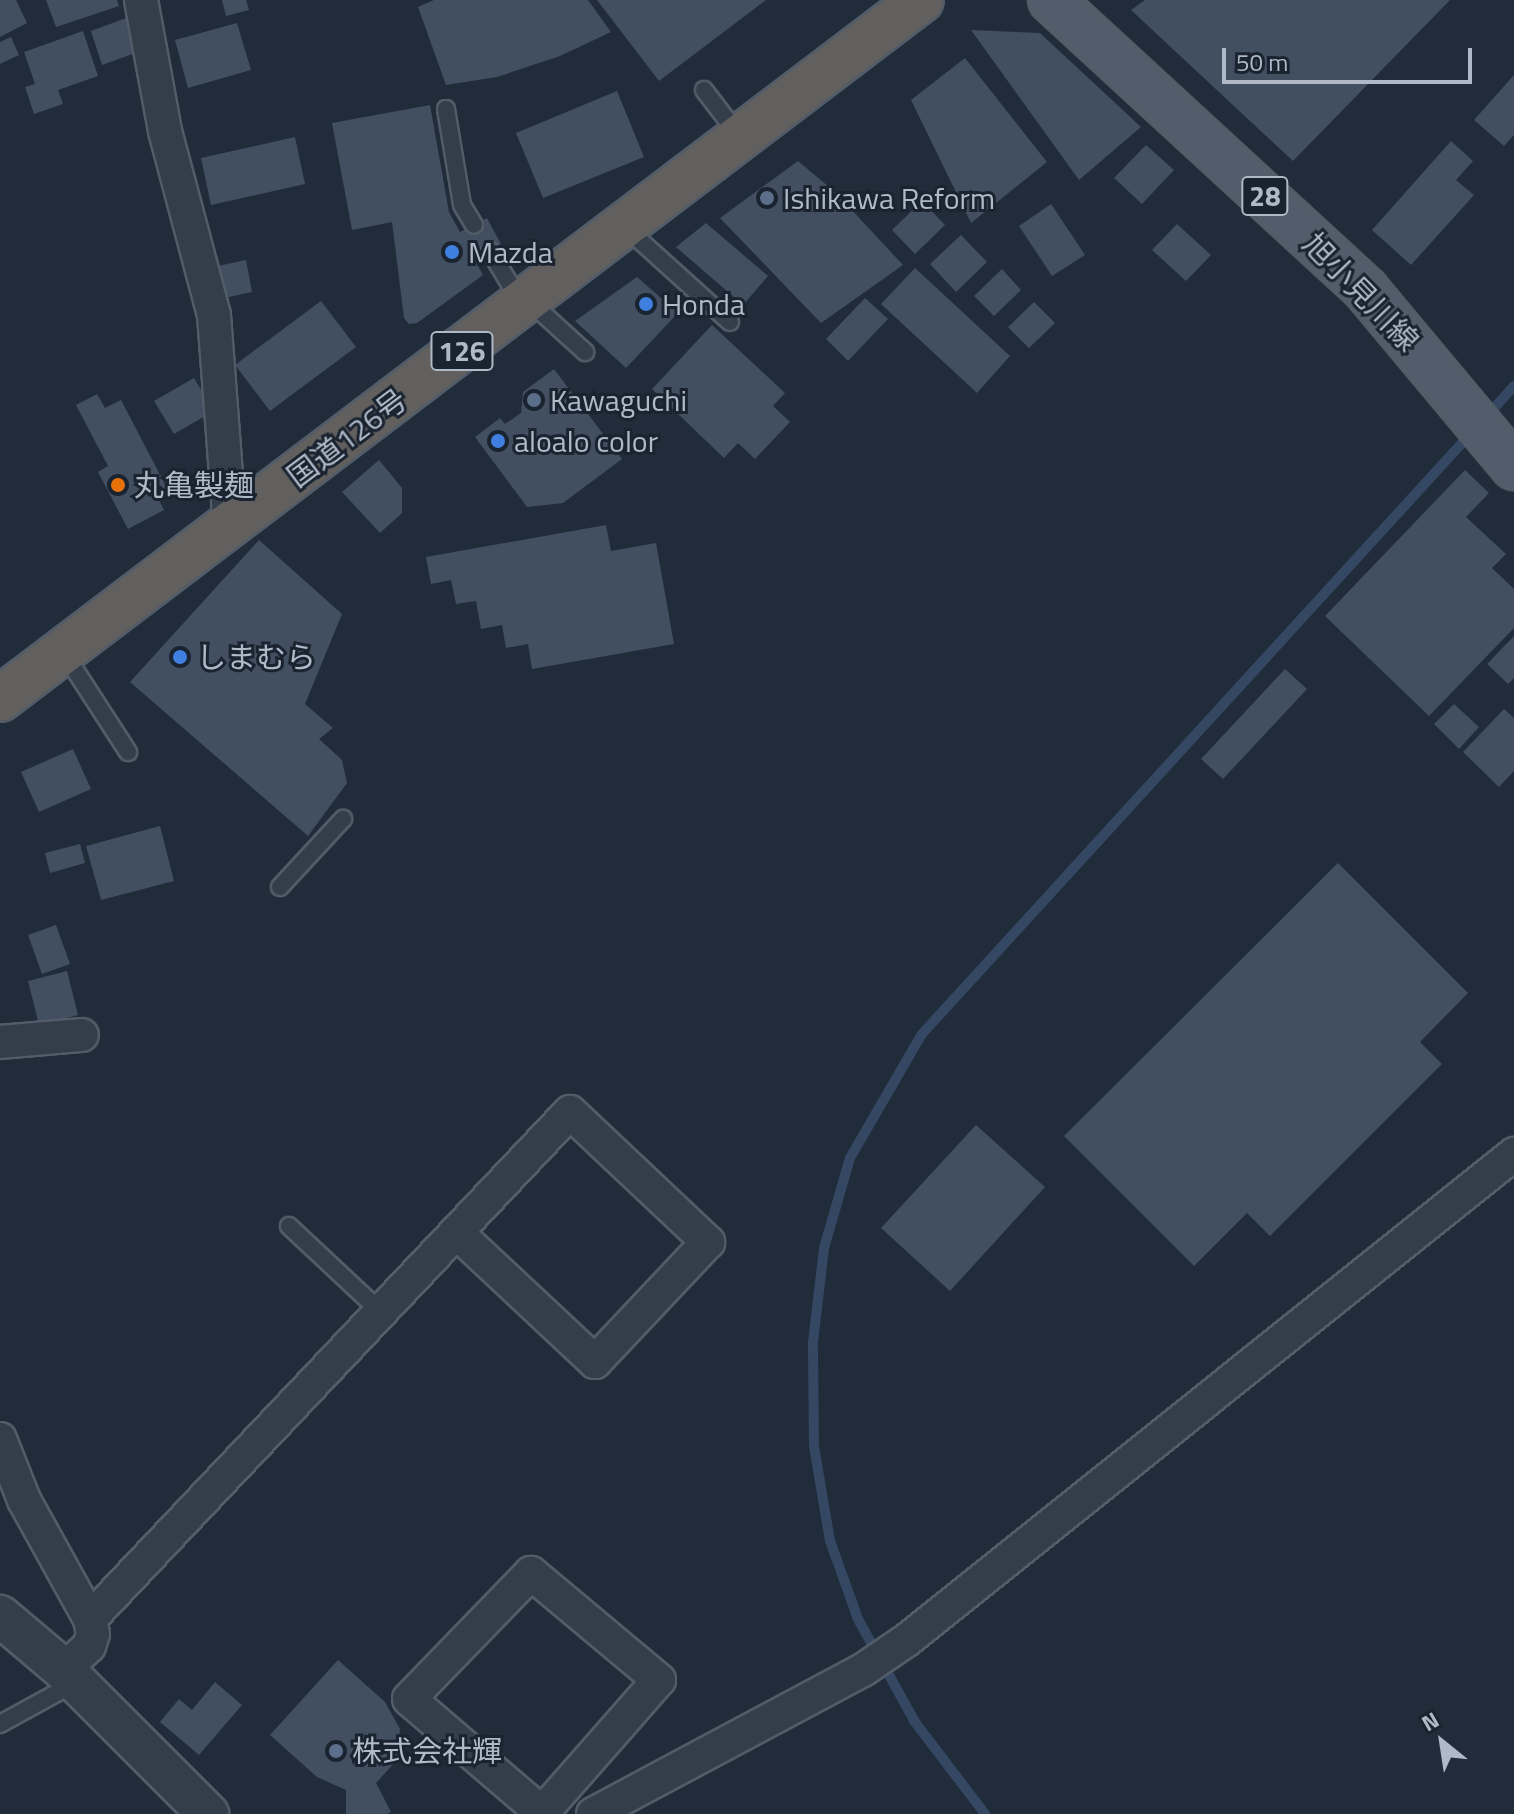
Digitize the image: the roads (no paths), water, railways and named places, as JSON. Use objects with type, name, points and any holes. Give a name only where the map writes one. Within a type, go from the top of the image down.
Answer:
[{"type":"highway","name":"国道126号","points":[[0,699],[230,528],[921,0]]},
{"type":"main road","name":"旭小見川線","points":[[1051,0],[1366,290],[1504,454]]},
{"type":"street","points":[[141,0],[165,131],[214,315],[230,528]]},
{"type":"street","points":[[0,1042],[82,1035]]},
{"type":"street","points":[[90,1619],[456,1232],[570,1112],[708,1242],[595,1362],[456,1232]]},
{"type":"street","points":[[593,1814],[863,1670],[907,1640],[1514,1154]]},
{"type":"street","points":[[0,1439],[24,1500],[90,1619],[93,1634],[89,1646],[70,1676]]},
{"type":"street","points":[[531,1573],[659,1680],[542,1814],[409,1699],[531,1573]]},
{"type":"street","points":[[5,1628],[70,1676],[208,1814]]},
{"type":"lane","points":[[704,90],[741,138]]},
{"type":"lane","points":[[446,109],[462,205],[474,225]]},
{"type":"lane","points":[[625,227],[730,322]]},
{"type":"lane","points":[[490,251],[526,303],[585,352]]},
{"type":"lane","points":[[63,652],[128,752]]},
{"type":"lane","points":[[280,887],[343,819]]},
{"type":"lane","points":[[289,1226],[381,1312]]},
{"type":"lane","points":[[0,1724],[70,1676]]},
{"type":"waterway","points":[[1486,417],[1514,386]]},
{"type":"waterway","points":[[985,1814],[915,1722],[858,1619],[830,1541],[814,1446],[813,1342],[824,1248],[850,1158],[922,1034],[1472,432]]},
{"type":"place","name":"Ishikawa Reform","points":[[767,198]]},
{"type":"place","name":"Mazda","points":[[452,252]]},
{"type":"place","name":"Honda","points":[[646,304]]},
{"type":"place","name":"Kawaguchi","points":[[534,400]]},
{"type":"place","name":"aloalo color","points":[[498,441]]},
{"type":"place","name":"丸亀製麺","points":[[118,485]]},
{"type":"place","name":"しまむら","points":[[180,657]]},
{"type":"place","name":"株式会社輝","points":[[336,1751]]}]
